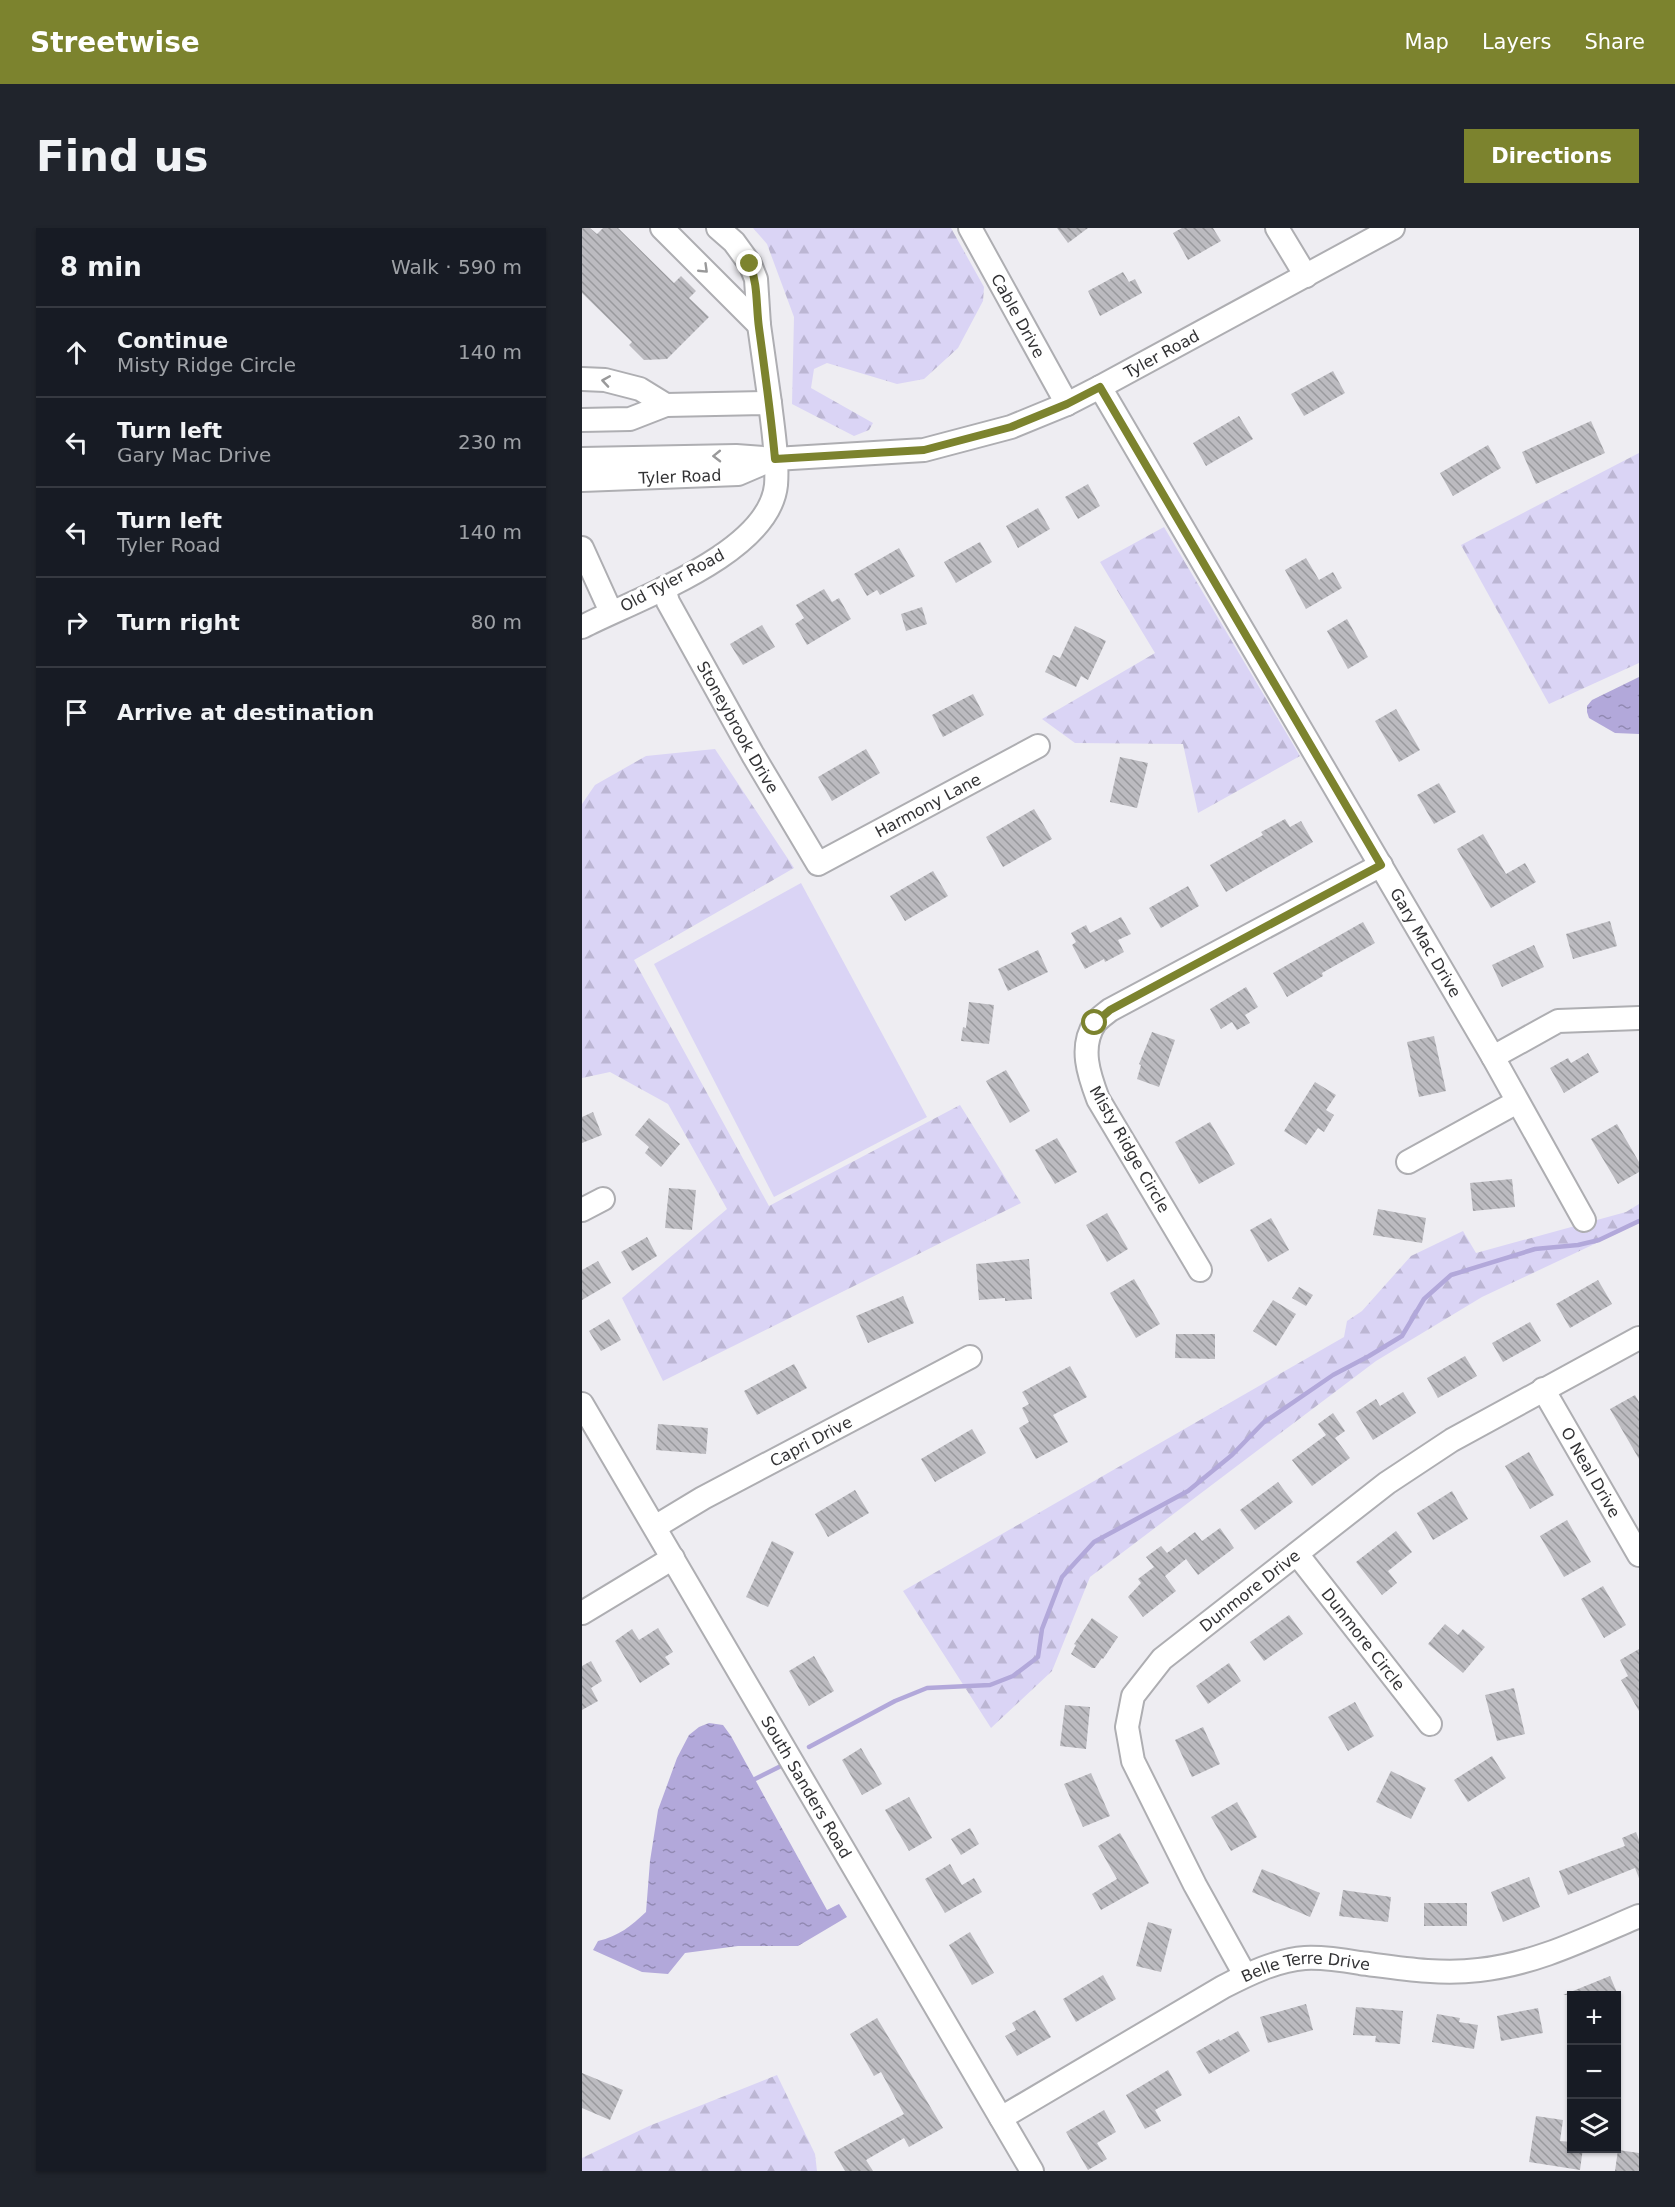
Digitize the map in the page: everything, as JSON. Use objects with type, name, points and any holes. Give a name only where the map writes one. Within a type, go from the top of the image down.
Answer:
[{"type":"street","points":[[662,228],[759,325]]},
{"type":"street","name":"Old Tyler Road","points":[[582,627],[717,560],[757,528],[769,508],[776,487],[775,459],[759,325],[756,279],[750,264],[734,242],[718,228]]},
{"type":"street","name":"Cable Drive","points":[[970,228],[1067,404]]},
{"type":"street","points":[[1276,228],[1306,276]]},
{"type":"street","name":"Tyler Road","points":[[582,459],[736,456],[775,459],[924,450],[1011,427],[1067,404],[1100,387],[1392,228]]},
{"type":"street","points":[[734,298],[751,294],[757,289]]},
{"type":"street","points":[[582,379],[605,380],[640,389],[666,405]]},
{"type":"street","name":"Gary Mac Drive","points":[[1100,387],[1381,865],[1584,1220]]},
{"type":"street","points":[[630,419],[639,401],[640,389]]},
{"type":"street","points":[[582,420],[630,419],[666,405],[770,403]]},
{"type":"street","name":"Tyler Road","points":[[582,480],[738,474],[775,459]]},
{"type":"street","points":[[582,548],[611,612]]},
{"type":"street","name":"Stoneybrook Drive","points":[[664,588],[668,602],[753,755],[818,864]]},
{"type":"street","name":"Harmony Lane","points":[[818,864],[1038,746]]},
{"type":"street","name":"Misty Ridge Circle","points":[[1200,1270],[1098,1099],[1086,1056],[1088,1039],[1095,1023],[1110,1010],[1381,865]]},
{"type":"street","points":[[1492,1057],[1558,1021],[1639,1018]]},
{"type":"street","points":[[1408,1162],[1517,1102]]},
{"type":"street","points":[[582,1210],[603,1199]]},
{"type":"street","name":"Dunmore Drive","points":[[1245,1975],[1195,1885],[1133,1761],[1128,1727],[1133,1696],[1162,1659],[1396,1477],[1452,1440],[1639,1338]]},
{"type":"street","name":"Capri Drive","points":[[655,1527],[703,1498],[970,1357]]},
{"type":"street","name":"O Neal Drive","points":[[1543,1389],[1639,1555]]},
{"type":"street","name":"South Sanders Road","points":[[582,1404],[1032,2171]]},
{"type":"street","name":"Dunmore Circle","points":[[1297,1554],[1430,1724]]},
{"type":"street","points":[[582,1613],[673,1558]]},
{"type":"street","name":"Belle Terre Drive","points":[[1001,2118],[1245,1975],[1275,1964],[1304,1958],[1445,1972],[1479,1970],[1521,1963],[1639,1916]]},
{"type":"green space","points":[[753,228],[951,228],[984,287],[983,301],[958,348],[924,379],[897,384],[827,363],[814,369],[811,388],[873,423],[869,430],[854,436],[792,404],[794,317],[767,244]]},
{"type":"green space","points":[[1639,453],[1639,663],[1549,704],[1461,545]]},
{"type":"green space","points":[[1164,527],[1300,756],[1198,813],[1183,744],[1075,743],[1042,719],[1155,653],[1100,562]]},
{"type":"green space","points":[[715,749],[794,868],[634,960],[769,1206],[960,1105],[1021,1203],[663,1381],[622,1298],[727,1209],[668,1104],[610,1072],[582,1078],[582,804],[595,785],[646,756]]},
{"type":"green space","points":[[801,883],[927,1117],[774,1197],[654,964]]},
{"type":"green space","points":[[1639,1204],[1639,1223],[1482,1297],[1376,1361],[1090,1577],[1052,1671],[991,1728],[903,1591],[1344,1337],[1347,1321],[1362,1311],[1411,1256],[1463,1231],[1476,1253],[1626,1212]]},
{"type":"green space","points":[[777,2075],[815,2154],[817,2171],[582,2171],[582,2158],[649,2126]]},
{"type":"water","points":[[1639,677],[1639,734],[1615,733],[1589,718],[1587,706],[1592,700]]},
{"type":"water","points":[[709,1723],[723,1725],[731,1736],[827,1910],[839,1904],[847,1917],[798,1946],[738,1946],[685,1953],[668,1974],[642,1972],[593,1950],[598,1941],[624,1930],[646,1912],[650,1861],[658,1810],[677,1758],[689,1735]]},
{"type":"building","points":[[582,228],[590,228],[597,234],[603,228],[618,228],[674,283],[681,276],[696,291],[689,298],[709,317],[667,359],[644,360],[629,345],[632,342],[582,293]]},
{"type":"building","points":[[1057,228],[1088,228],[1068,243]]},
{"type":"building","points":[[1182,228],[1213,228],[1221,241],[1188,260],[1173,233]]},
{"type":"building","points":[[1123,272],[1129,282],[1135,279],[1142,293],[1100,316],[1088,291]]},
{"type":"building","points":[[1333,371],[1345,393],[1304,416],[1291,394]]},
{"type":"building","points":[[1239,416],[1253,439],[1206,466],[1193,443]]},
{"type":"building","points":[[1591,421],[1605,453],[1536,484],[1522,452]]},
{"type":"building","points":[[1488,445],[1501,468],[1453,496],[1440,473]]},
{"type":"building","points":[[1088,484],[1100,506],[1078,519],[1065,497]]},
{"type":"building","points":[[1038,508],[1050,529],[1018,548],[1006,526]]},
{"type":"building","points":[[980,542],[992,562],[956,583],[944,562]]},
{"type":"building","points":[[899,548],[915,576],[880,595],[877,590],[867,596],[854,574]]},
{"type":"building","points":[[1306,558],[1319,580],[1333,572],[1342,588],[1306,609],[1285,570]]},
{"type":"building","points":[[824,589],[832,602],[839,598],[851,619],[807,645],[795,624],[804,618],[796,605]]},
{"type":"building","points":[[922,607],[927,624],[906,631],[901,614]]},
{"type":"building","points":[[1347,619],[1368,657],[1348,669],[1327,631]]},
{"type":"building","points":[[762,625],[775,647],[743,665],[730,644]]},
{"type":"building","points":[[1075,626],[1106,641],[1088,680],[1081,676],[1076,687],[1045,672],[1053,655],[1060,658]]},
{"type":"building","points":[[973,694],[984,715],[943,737],[932,715]]},
{"type":"building","points":[[1396,709],[1420,750],[1399,762],[1375,721]]},
{"type":"building","points":[[866,749],[880,773],[832,801],[818,777]]},
{"type":"building","points":[[1120,757],[1148,763],[1137,808],[1110,802]]},
{"type":"building","points":[[1439,783],[1456,812],[1434,824],[1417,795]]},
{"type":"building","points":[[1034,809],[1052,839],[1003,867],[986,837]]},
{"type":"building","points":[[1285,819],[1290,827],[1301,821],[1313,842],[1226,892],[1210,865],[1263,835],[1261,832]]},
{"type":"building","points":[[1483,834],[1506,874],[1525,863],[1536,882],[1491,908],[1457,849]]},
{"type":"building","points":[[933,871],[948,896],[905,921],[890,896]]},
{"type":"building","points":[[1188,886],[1199,906],[1161,928],[1149,908]]},
{"type":"building","points":[[1121,917],[1131,934],[1118,940],[1124,952],[1085,969],[1072,945],[1076,942],[1071,933],[1086,925],[1090,933]]},
{"type":"building","points":[[1610,921],[1617,946],[1573,959],[1566,934]]},
{"type":"building","points":[[1363,922],[1375,943],[1322,973],[1323,976],[1287,997],[1273,973]]},
{"type":"building","points":[[1534,945],[1544,967],[1502,987],[1492,965]]},
{"type":"building","points":[[1038,950],[1048,972],[1008,991],[998,969]]},
{"type":"building","points":[[1246,987],[1258,1007],[1245,1015],[1250,1023],[1237,1030],[1232,1022],[1221,1029],[1210,1009]]},
{"type":"building","points":[[969,1002],[994,1005],[989,1044],[961,1041],[963,1027],[966,1028]]},
{"type":"building","points":[[1152,1032],[1175,1040],[1159,1087],[1137,1079],[1141,1065],[1139,1064]]},
{"type":"building","points":[[1434,1036],[1446,1091],[1419,1097],[1407,1042]]},
{"type":"building","points":[[1588,1053],[1599,1072],[1564,1093],[1550,1068],[1568,1058],[1571,1063]]},
{"type":"building","points":[[1006,1070],[1030,1111],[1010,1123],[986,1081]]},
{"type":"building","points":[[1315,1082],[1336,1095],[1326,1110],[1334,1115],[1324,1132],[1318,1128],[1306,1145],[1284,1131]]},
{"type":"building","points":[[593,1112],[602,1135],[582,1143],[582,1117]]},
{"type":"building","points":[[649,1118],[680,1144],[661,1167],[645,1153],[649,1147],[635,1135]]},
{"type":"building","points":[[1210,1122],[1235,1164],[1199,1184],[1175,1142]]},
{"type":"building","points":[[1617,1124],[1639,1162],[1639,1172],[1618,1184],[1591,1139]]},
{"type":"building","points":[[1057,1138],[1077,1172],[1055,1184],[1035,1150]]},
{"type":"building","points":[[1512,1179],[1515,1207],[1473,1211],[1470,1183]]},
{"type":"building","points":[[669,1188],[696,1190],[692,1230],[665,1228]]},
{"type":"building","points":[[1378,1209],[1426,1218],[1422,1243],[1373,1235]]},
{"type":"building","points":[[1107,1213],[1128,1249],[1107,1262],[1086,1225]]},
{"type":"building","points":[[1271,1218],[1289,1250],[1268,1262],[1250,1230]]},
{"type":"building","points":[[647,1237],[657,1256],[632,1271],[621,1252]]},
{"type":"building","points":[[1029,1259],[1032,1299],[979,1300],[976,1264]]},
{"type":"building","points":[[598,1261],[611,1283],[582,1300],[582,1270]]},
{"type":"building","points":[[1134,1279],[1160,1324],[1136,1338],[1110,1293]]},
{"type":"building","points":[[1598,1280],[1612,1304],[1570,1328],[1556,1304]]},
{"type":"building","points":[[1299,1287],[1313,1295],[1306,1306],[1292,1298]]},
{"type":"building","points":[[903,1296],[914,1323],[868,1343],[856,1316]]},
{"type":"building","points":[[1273,1300],[1296,1314],[1276,1346],[1253,1331]]},
{"type":"building","points":[[609,1319],[621,1340],[601,1351],[589,1331]]},
{"type":"building","points":[[1530,1322],[1541,1341],[1503,1362],[1492,1343]]},
{"type":"building","points":[[1176,1334],[1215,1334],[1215,1359],[1175,1358]]},
{"type":"building","points":[[1465,1356],[1477,1376],[1438,1398],[1427,1378]]},
{"type":"building","points":[[794,1364],[807,1388],[757,1415],[744,1391]]},
{"type":"building","points":[[1070,1366],[1087,1397],[1053,1415],[1068,1442],[1036,1459],[1019,1428],[1029,1422],[1022,1408],[1029,1404],[1022,1392]]},
{"type":"building","points":[[1403,1392],[1416,1413],[1373,1440],[1356,1412],[1376,1399],[1380,1406]]},
{"type":"building","points":[[1635,1395],[1639,1402],[1639,1459],[1610,1409]]},
{"type":"building","points":[[1333,1413],[1345,1431],[1335,1438],[1350,1458],[1312,1486],[1292,1460],[1326,1435],[1318,1424]]},
{"type":"building","points":[[658,1424],[708,1428],[706,1454],[656,1450]]},
{"type":"building","points":[[972,1429],[986,1453],[935,1482],[921,1459]]},
{"type":"building","points":[[1529,1452],[1554,1495],[1530,1509],[1505,1466]]},
{"type":"building","points":[[1278,1482],[1293,1502],[1255,1530],[1240,1510]]},
{"type":"building","points":[[855,1490],[869,1513],[828,1537],[815,1514]]},
{"type":"building","points":[[1452,1491],[1468,1519],[1433,1540],[1417,1513]]},
{"type":"building","points":[[1567,1520],[1591,1562],[1564,1577],[1540,1536]]},
{"type":"building","points":[[1220,1528],[1234,1548],[1198,1575],[1186,1559],[1165,1576],[1176,1591],[1143,1617],[1128,1597],[1141,1583],[1138,1579],[1154,1567],[1146,1557],[1161,1546],[1167,1553],[1195,1532],[1202,1541]]},
{"type":"building","points":[[1396,1531],[1412,1552],[1388,1571],[1397,1583],[1382,1595],[1356,1562]]},
{"type":"building","points":[[772,1541],[794,1552],[768,1607],[746,1597]]},
{"type":"building","points":[[1603,1586],[1626,1625],[1604,1638],[1581,1599]]},
{"type":"building","points":[[1289,1615],[1303,1634],[1264,1661],[1250,1642]]},
{"type":"building","points":[[1092,1618],[1118,1637],[1095,1668],[1071,1654],[1076,1645],[1074,1644]]},
{"type":"building","points":[[1445,1624],[1458,1635],[1463,1629],[1485,1647],[1463,1673],[1428,1644]]},
{"type":"building","points":[[658,1628],[673,1652],[665,1657],[670,1664],[640,1683],[615,1641],[632,1629],[639,1640]]},
{"type":"building","points":[[1639,1649],[1639,1711],[1621,1680],[1628,1676],[1620,1660]]},
{"type":"building","points":[[814,1656],[834,1691],[809,1706],[789,1671]]},
{"type":"building","points":[[591,1661],[602,1681],[591,1688],[598,1701],[582,1710],[582,1666]]},
{"type":"building","points":[[1229,1663],[1241,1681],[1208,1704],[1196,1686]]},
{"type":"building","points":[[1514,1688],[1525,1734],[1497,1741],[1485,1695]]},
{"type":"building","points":[[1355,1702],[1374,1736],[1348,1751],[1328,1717]]},
{"type":"building","points":[[1065,1705],[1090,1707],[1086,1749],[1060,1746]]},
{"type":"building","points":[[1203,1727],[1220,1764],[1192,1777],[1175,1740]]},
{"type":"building","points":[[861,1748],[882,1784],[862,1795],[842,1760]]},
{"type":"building","points":[[1492,1756],[1506,1778],[1468,1802],[1454,1780]]},
{"type":"building","points":[[1391,1771],[1426,1788],[1411,1819],[1376,1802]]},
{"type":"building","points":[[1091,1773],[1110,1816],[1083,1827],[1064,1784]]},
{"type":"building","points":[[909,1797],[932,1838],[909,1851],[885,1810]]},
{"type":"building","points":[[1237,1802],[1257,1837],[1231,1851],[1211,1817]]},
{"type":"building","points":[[970,1828],[979,1844],[961,1855],[951,1839]]},
{"type":"building","points":[[1636,1832],[1639,1840],[1639,1878],[1635,1868],[1568,1895],[1559,1871],[1625,1846],[1622,1838]]},
{"type":"building","points":[[1120,1833],[1149,1883],[1101,1910],[1092,1894],[1117,1879],[1098,1846]]},
{"type":"building","points":[[950,1864],[962,1885],[974,1878],[982,1892],[945,1913],[925,1879]]},
{"type":"building","points":[[1262,1869],[1320,1893],[1310,1917],[1252,1892]]},
{"type":"building","points":[[1529,1877],[1540,1907],[1503,1922],[1491,1892]]},
{"type":"building","points":[[1343,1890],[1391,1897],[1388,1922],[1339,1916]]},
{"type":"building","points":[[1424,1903],[1467,1903],[1467,1926],[1424,1926]]},
{"type":"building","points":[[1148,1922],[1172,1929],[1161,1972],[1136,1966]]},
{"type":"building","points":[[970,1932],[994,1973],[972,1985],[949,1945]]},
{"type":"building","points":[[1103,1975],[1116,1999],[1076,2022],[1063,1999]]},
{"type":"building","points":[[1610,1976],[1616,1991],[1573,1991]]},
{"type":"building","points":[[1306,2004],[1313,2030],[1268,2043],[1260,2017]]},
{"type":"building","points":[[1356,2007],[1403,2011],[1400,2044],[1375,2042],[1376,2036],[1353,2035]]},
{"type":"building","points":[[1538,2008],[1543,2033],[1501,2041],[1497,2016]]},
{"type":"building","points":[[1035,2010],[1051,2037],[1017,2056],[1005,2036],[1016,2030],[1012,2023]]},
{"type":"building","points":[[1437,2014],[1460,2018],[1459,2022],[1478,2025],[1474,2049],[1432,2042]]},
{"type":"building","points":[[877,2018],[943,2128],[909,2147],[904,2138],[866,2160],[873,2171],[845,2171],[834,2152],[904,2114],[881,2072],[874,2076],[850,2034]]},
{"type":"building","points":[[1238,2031],[1250,2051],[1209,2074],[1196,2052]]},
{"type":"building","points":[[1168,2070],[1182,2095],[1155,2110],[1161,2121],[1145,2129],[1126,2095]]},
{"type":"building","points":[[582,2073],[623,2090],[610,2120],[582,2108]]},
{"type":"building","points":[[1104,2110],[1116,2132],[1097,2143],[1107,2159],[1088,2170],[1066,2132]]},
{"type":"building","points":[[1536,2116],[1563,2120],[1560,2141],[1567,2142],[1567,2153],[1582,2153],[1580,2170],[1529,2162]]},
{"type":"building","points":[[1621,2150],[1639,2153],[1639,2171],[1615,2171],[1618,2153],[1621,2153]]},
{"type":"waterway","points":[[809,1747],[895,1701],[927,1688],[990,1685],[1013,1676],[1038,1657],[1042,1629],[1062,1577],[1094,1542],[1188,1491],[1232,1455],[1263,1423],[1333,1375],[1402,1336],[1424,1299],[1451,1275],[1535,1249],[1578,1245],[1599,1240],[1639,1221]]},
{"type":"waterway","points":[[755,1779],[781,1766]]},
{"type":"route","points":[[750,264],[756,279],[759,325],[775,459],[924,450],[1011,427],[1067,404],[1100,387],[1381,865],[1110,1010],[1095,1023]]}]
